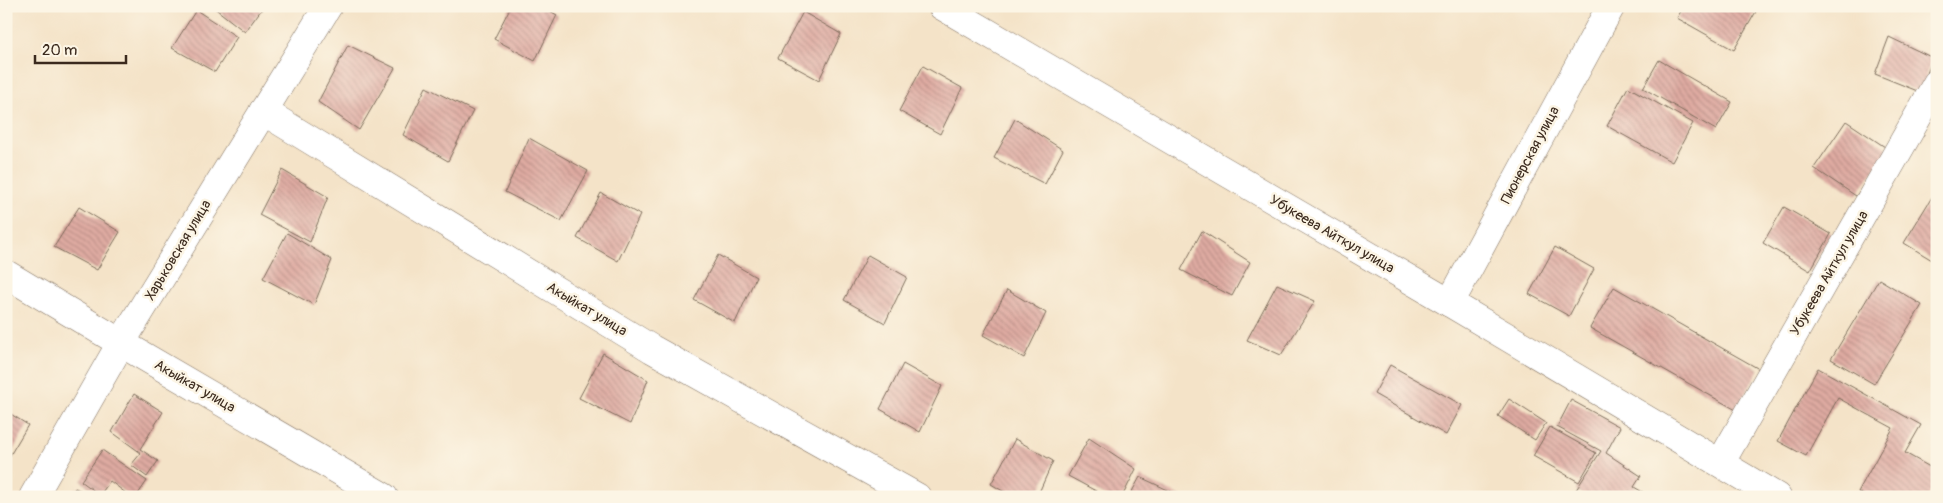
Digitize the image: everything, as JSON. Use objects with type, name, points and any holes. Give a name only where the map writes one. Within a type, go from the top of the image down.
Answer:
[{"type":"street","name":"Харьковская улица","points":[[33,497],[121,343],[328,6]]},
{"type":"street","name":"Убукеева Айткул улица","points":[[942,6],[1721,462],[1777,497]]},
{"type":"street","name":"Пионерская улица","points":[[1450,303],[1611,6]]},
{"type":"street","name":"Убукеева Айткул улица","points":[[1721,462],[1937,83]]},
{"type":"street","name":"Акыйкат улица","points":[[263,111],[652,349],[918,497]]},
{"type":"street","name":"Акыйкат улица","points":[[6,274],[384,497]]},
{"type":"building","points":[[212,6],[264,6],[245,32]]},
{"type":"building","points":[[511,6],[541,6],[557,15],[535,61],[494,39]]},
{"type":"building","points":[[1684,6],[1755,6],[1758,8],[1734,50],[1677,18]]},
{"type":"building","points":[[196,10],[237,37],[215,72],[172,48]]},
{"type":"building","points":[[803,12],[841,34],[819,80],[778,58]]},
{"type":"building","points":[[1889,37],[1933,58],[1920,92],[1875,74]]},
{"type":"building","points":[[348,45],[395,68],[359,130],[318,102]]},
{"type":"building","points":[[1659,60],[1732,102],[1716,130],[1643,88]]},
{"type":"building","points":[[923,66],[962,88],[940,134],[899,111]]},
{"type":"building","points":[[426,87],[473,111],[448,161],[403,135]]},
{"type":"building","points":[[1628,87],[1693,123],[1672,162],[1607,126]]},
{"type":"building","points":[[1015,119],[1063,150],[1045,184],[994,158]]},
{"type":"building","points":[[1846,121],[1888,149],[1856,196],[1814,168]]},
{"type":"building","points":[[529,138],[588,171],[561,221],[505,192]]},
{"type":"building","points":[[282,170],[328,197],[310,242],[259,215]]},
{"type":"building","points":[[601,193],[640,215],[618,261],[577,238]]},
{"type":"building","points":[[1932,197],[1937,200],[1937,263],[1904,243]]},
{"type":"building","points":[[79,207],[120,232],[97,270],[54,247]]},
{"type":"building","points":[[1784,207],[1831,234],[1810,271],[1763,243]]},
{"type":"building","points":[[1202,231],[1250,262],[1232,296],[1181,270]]},
{"type":"building","points":[[287,233],[332,260],[314,305],[263,278]]},
{"type":"building","points":[[1555,247],[1594,269],[1569,316],[1529,294]]},
{"type":"building","points":[[718,255],[756,277],[735,323],[694,300]]},
{"type":"building","points":[[868,255],[907,277],[885,323],[844,300]]},
{"type":"building","points":[[1879,279],[1922,305],[1874,384],[1831,359]]},
{"type":"building","points":[[1277,284],[1315,301],[1281,355],[1247,340]]},
{"type":"building","points":[[1614,287],[1759,369],[1736,410],[1590,328]]},
{"type":"building","points":[[1007,290],[1046,313],[1024,358],[983,335]]},
{"type":"building","points":[[603,353],[648,380],[630,424],[579,398]]},
{"type":"building","points":[[903,364],[942,386],[920,432],[880,409]]},
{"type":"building","points":[[1390,365],[1462,405],[1446,435],[1374,394]]},
{"type":"building","points":[[1818,368],[1921,425],[1905,453],[1937,471],[1937,481],[1928,497],[1890,497],[1885,494],[1883,497],[1867,497],[1858,492],[1893,428],[1838,398],[1806,456],[1778,441]]},
{"type":"building","points":[[134,394],[163,412],[140,449],[158,461],[147,477],[131,465],[141,453],[112,432]]},
{"type":"building","points":[[1509,399],[1546,423],[1535,440],[1498,416]]},
{"type":"building","points":[[1571,400],[1620,427],[1606,453],[1641,476],[1634,487],[1651,497],[1586,497],[1576,490],[1601,451],[1557,427]]},
{"type":"building","points":[[6,411],[28,425],[6,462]]},
{"type":"building","points":[[1550,427],[1596,453],[1579,482],[1533,456]]},
{"type":"building","points":[[1089,438],[1136,469],[1122,497],[1107,497],[1068,476]]},
{"type":"building","points":[[1015,439],[1053,461],[1037,497],[1013,497],[991,484]]},
{"type":"building","points":[[102,450],[147,481],[136,497],[131,497],[110,481],[100,495],[81,481]]},
{"type":"building","points":[[1140,477],[1183,497],[1129,497]]},
{"type":"building","points":[[75,488],[96,497],[70,497]]}]
